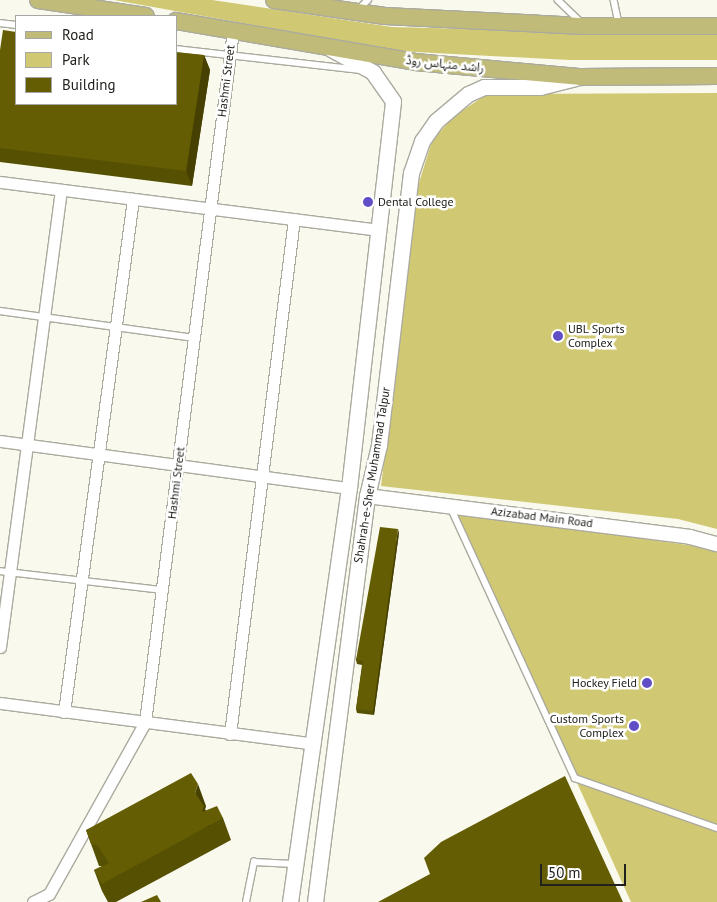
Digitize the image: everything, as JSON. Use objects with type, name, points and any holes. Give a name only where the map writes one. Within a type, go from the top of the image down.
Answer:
[{"type":"main road","points":[[38,0],[139,15]]},
{"type":"main road","points":[[274,0],[355,13],[585,26],[717,26]]},
{"type":"main road","name":"راشد منہاس روڈ","points":[[178,21],[415,62],[581,77],[716,76]]},
{"type":"main road","name":"Shahrah-e-Sher Muhammad Talpur","points":[[290,902],[349,488],[393,101],[373,72],[328,47]]},
{"type":"main road","name":"Shahrah-e-Sher Muhammad Talpur","points":[[315,902],[367,496],[379,445],[411,173],[422,141],[454,104],[484,87],[540,87],[581,77]]},
{"type":"street","name":"Hashmi Street","points":[[33,902],[49,894],[145,722],[233,30]]},
{"type":"street","points":[[0,182],[378,230]]},
{"type":"street","points":[[0,648],[5,571],[27,444],[61,190]]},
{"type":"street","points":[[64,712],[133,199]]},
{"type":"street","points":[[230,734],[294,219]]},
{"type":"street","points":[[0,441],[349,488]]},
{"type":"street","name":"Azizabad Main Road","points":[[367,496],[690,537],[717,544]]},
{"type":"street","points":[[0,703],[314,744]]},
{"type":"lane","points":[[355,13],[368,0]]},
{"type":"lane","points":[[558,0],[585,26]]},
{"type":"lane","points":[[614,0],[620,26]]},
{"type":"lane","points":[[0,23],[15,25]]},
{"type":"lane","points":[[178,49],[373,72]]},
{"type":"lane","points":[[0,311],[194,338]]},
{"type":"lane","points":[[450,506],[576,778],[717,828]]},
{"type":"lane","points":[[5,571],[162,590]]},
{"type":"lane","points":[[246,902],[254,862],[296,864]]},
{"type":"green space","points":[[114,0],[212,0],[392,27],[717,35],[717,60],[570,60],[397,51]]},
{"type":"green space","name":"UBL Sports Complex","points":[[717,93],[717,529],[678,519],[381,486],[418,186],[432,141],[453,117],[487,94]]},
{"type":"green space","name":"Custom Sports Complex","points":[[455,513],[717,549],[717,902],[631,902]]},
{"type":"building","points":[[3,30],[15,32],[15,105],[178,105],[178,52],[204,55],[186,171],[0,148],[0,50]]},
{"type":"building","points":[[380,527],[398,529],[373,711],[356,709],[363,661],[356,660]]},
{"type":"building","points":[[191,773],[198,784],[195,793],[204,806],[202,812],[217,806],[223,818],[102,884],[94,870],[109,863],[97,845],[91,844],[86,830]]},
{"type":"building","points":[[565,776],[623,902],[378,902],[430,874],[424,858],[441,842]]},
{"type":"building","points":[[157,895],[161,902],[141,902]]},
{"type":"place","name":"Dental College","points":[[368,202]]},
{"type":"place","name":"UBL Sports Complex","points":[[558,336]]},
{"type":"place","name":"Hockey Field","points":[[647,683]]},
{"type":"place","name":"Custom Sports Complex","points":[[634,726]]}]
